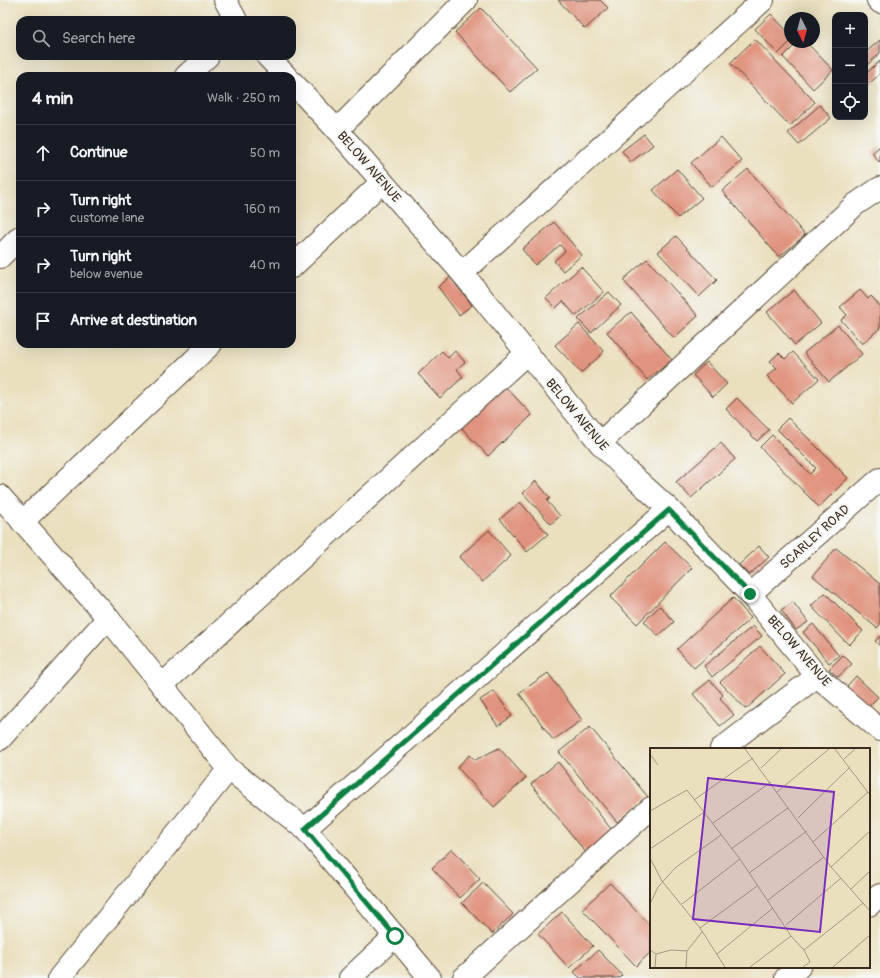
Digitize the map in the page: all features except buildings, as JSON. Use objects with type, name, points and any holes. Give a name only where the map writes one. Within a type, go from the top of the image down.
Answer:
[{"type":"street","points":[[224,0],[234,16]]},
{"type":"street","points":[[336,130],[466,0]]},
{"type":"street","points":[[462,273],[763,0]]},
{"type":"street","points":[[190,72],[204,60]]},
{"type":"street","points":[[272,60],[282,72]]},
{"type":"street","name":"BELOW AVENUE","points":[[296,86],[462,273],[600,443],[626,470],[669,510],[750,594],[817,676],[880,730]]},
{"type":"street","points":[[296,263],[382,182]]},
{"type":"street","points":[[600,443],[856,204],[880,188]]},
{"type":"street","points":[[0,257],[16,241]]},
{"type":"street","points":[[22,522],[207,348]]},
{"type":"street","points":[[162,685],[527,353]]},
{"type":"street","name":"SCARLEY ROAD","points":[[750,594],[880,480]]},
{"type":"street","points":[[0,496],[108,618],[229,769],[305,829],[430,978]]},
{"type":"street","points":[[305,829],[669,510]]},
{"type":"street","points":[[0,739],[108,618]]},
{"type":"street","points":[[722,748],[817,676]]},
{"type":"street","points":[[59,978],[229,769]]},
{"type":"street","points":[[464,978],[650,809]]},
{"type":"street","points":[[870,904],[880,895]]},
{"type":"street","points":[[350,978],[395,936]]},
{"type":"street","points":[[786,978],[798,968]]},
{"type":"route","points":[[395,936],[305,829],[669,510],[750,594]]}]
